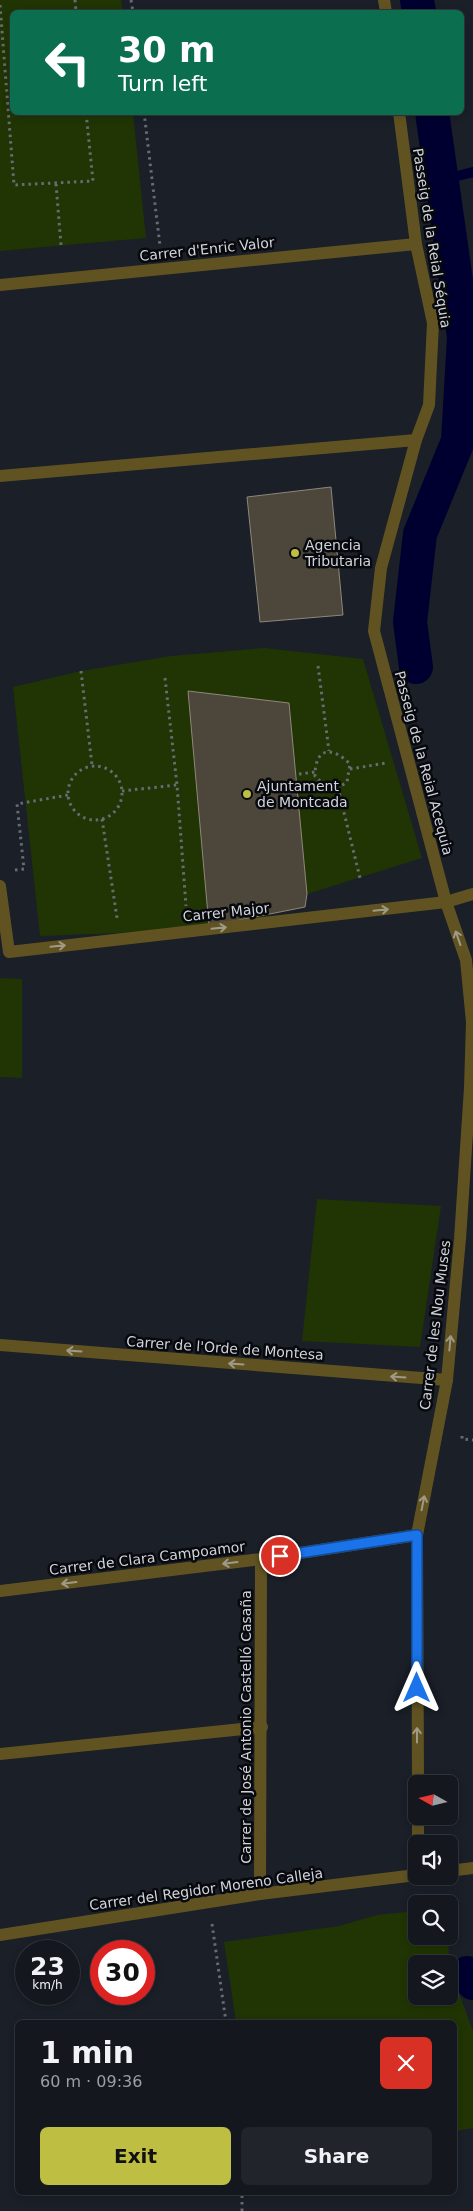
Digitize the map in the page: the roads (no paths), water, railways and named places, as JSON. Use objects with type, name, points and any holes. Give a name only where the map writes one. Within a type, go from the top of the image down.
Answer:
[{"type":"street","name":"Passeig de la Reial Séquia","points":[[374,631],[381,568],[416,440],[429,405],[433,323],[416,244],[399,115]]},
{"type":"street","name":"Carrer d'Enric Valor","points":[[0,284],[416,244]]},
{"type":"street","points":[[0,476],[416,440]]},
{"type":"street","name":"Passeig de la Reial Acequia","points":[[374,631],[446,902]]},
{"type":"street","points":[[0,886],[2,921]]},
{"type":"street","name":"Carrer Major","points":[[2,921],[10,952],[446,902],[473,894]]},
{"type":"street","name":"Carrer de les Nou Muses","points":[[418,1775],[417,1535],[447,1380],[462,1220],[470,1088],[472,1022],[466,960],[446,902]]},
{"type":"street","name":"Carrer de l'Orde de Montesa","points":[[0,1346],[447,1380]]},
{"type":"street","name":"Carrer de Clara Campoamor","points":[[0,1591],[261,1559],[417,1535]]},
{"type":"street","name":"Carrer de José Antonio Castelló Casaña","points":[[260,1894],[262,1727],[261,1559]]},
{"type":"street","points":[[0,1754],[262,1727]]},
{"type":"street","points":[[458,1870],[473,1868]]},
{"type":"street","name":"Carrer del Regidor Moreno Calleja","points":[[0,1935],[260,1894],[408,1876]]},
{"type":"waterway","points":[[417,0],[419,10]]},
{"type":"waterway","points":[[416,667],[410,622],[420,534],[458,441],[464,337],[432,115]]},
{"type":"waterway","points":[[441,180],[473,172]]},
{"type":"waterway","points":[[467,1973],[473,1983]]},
{"type":"place","name":"Agencia Tributaria","points":[[295,553]]},
{"type":"place","name":"Ajuntament de Montcada","points":[[247,794]]}]
